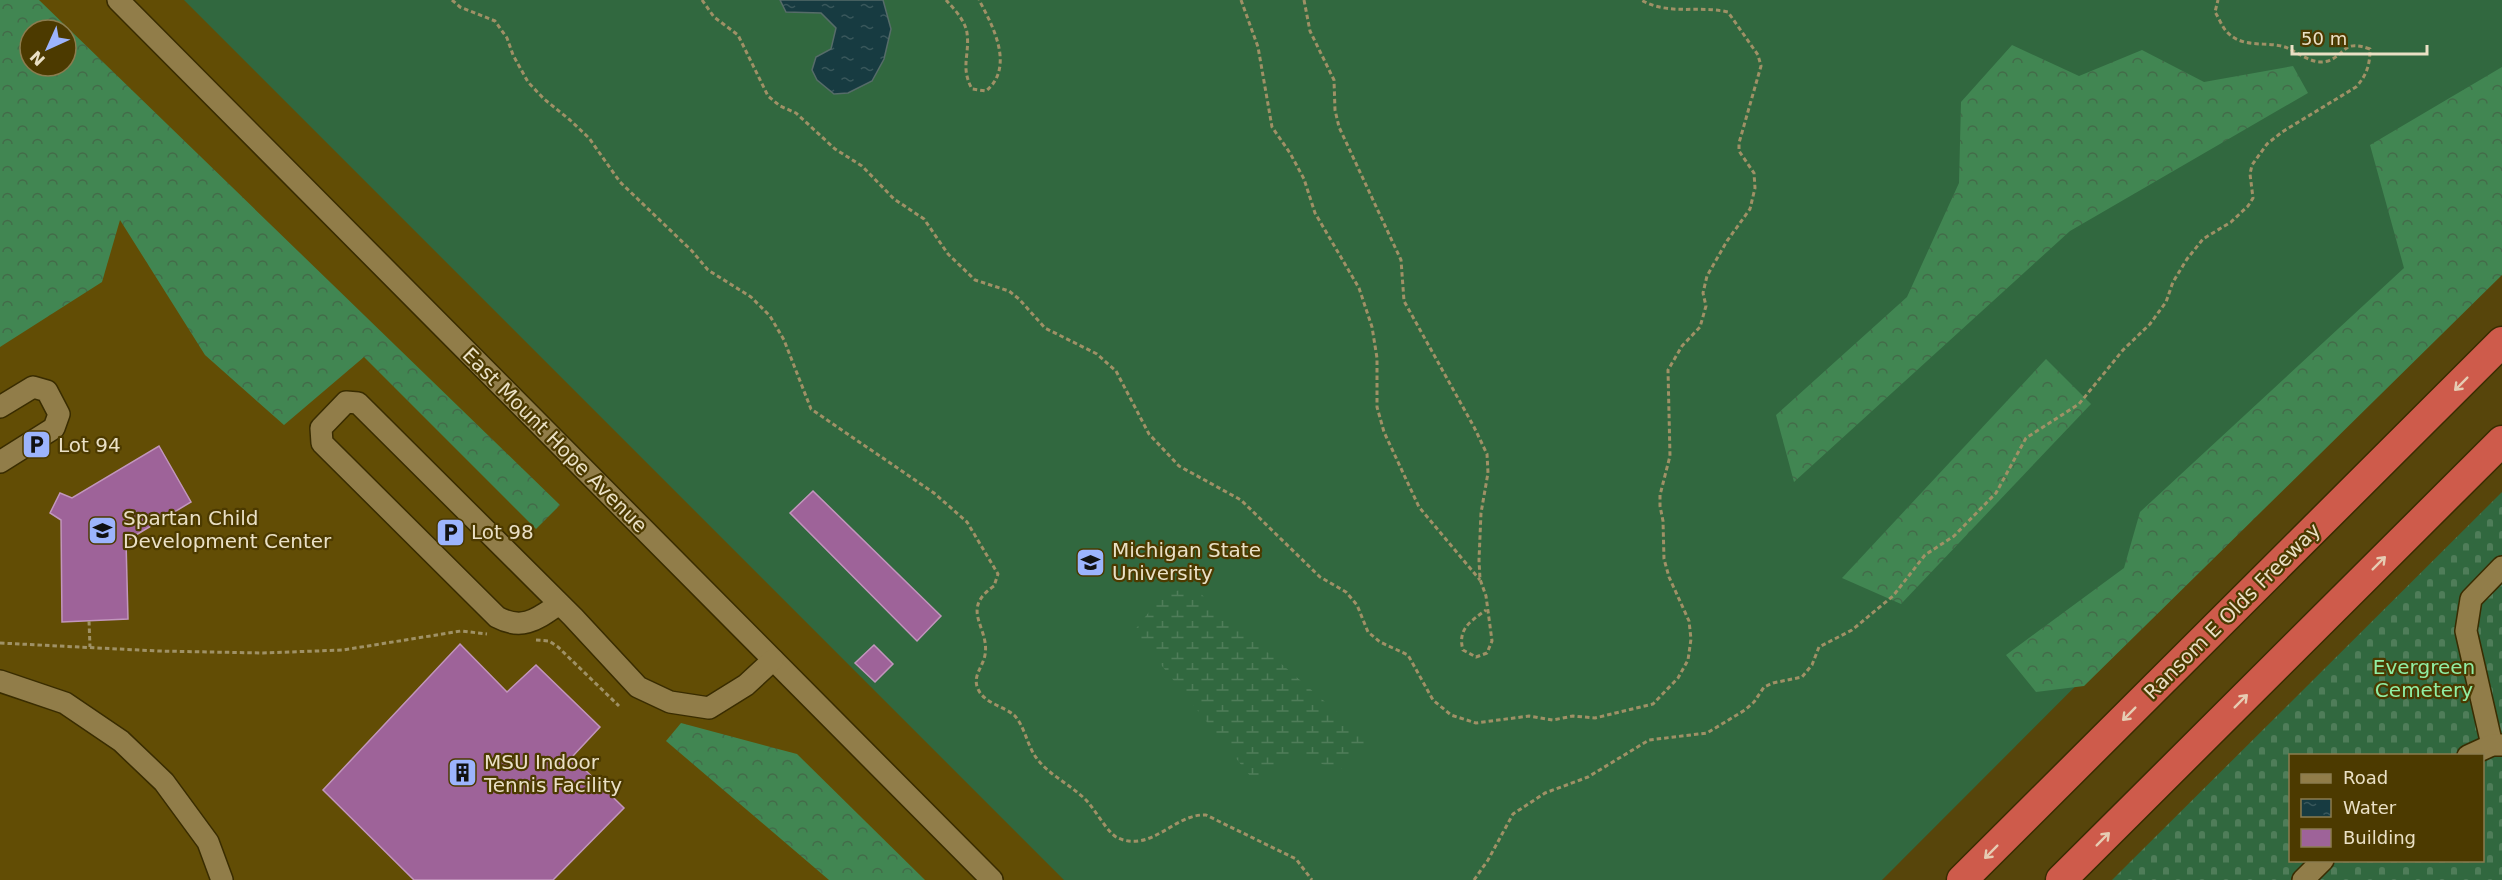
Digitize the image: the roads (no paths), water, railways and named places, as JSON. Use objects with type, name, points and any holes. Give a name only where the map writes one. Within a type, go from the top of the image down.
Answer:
[{"type":"highway","name":"Ransom E Olds Freeway","points":[[1962,880],[2502,342]]},
{"type":"highway","points":[[2061,880],[2502,441]]},
{"type":"street","name":"East Mount Hope Avenue","points":[[118,0],[992,880]]},
{"type":"street","points":[[0,406],[33,387],[47,391],[59,414],[54,428],[0,462]]},
{"type":"street","points":[[559,603],[542,616],[524,624],[510,624],[497,617],[322,442],[321,428],[346,402],[358,403],[559,603],[638,687],[670,702],[708,708],[746,685],[773,660]]},
{"type":"street","points":[[2473,754],[2497,745],[2466,631],[2471,599],[2502,567]]},
{"type":"street","points":[[0,681],[65,704],[121,741],[164,782],[208,842],[222,880]]},
{"type":"street","points":[[2303,880],[2322,862]]},
{"type":"water","points":[[780,0],[883,0],[891,29],[884,59],[872,81],[848,93],[834,94],[817,80],[812,70],[816,57],[831,49],[836,28],[821,13],[786,12]]},
{"type":"place","name":"Lot 94","points":[[37,445]]},
{"type":"place","name":"Spartan Child Development Center","points":[[102,530]]},
{"type":"place","name":"Lot 98","points":[[450,532]]},
{"type":"place","name":"Michigan State University","points":[[1091,562]]},
{"type":"place","name":"MSU Indoor Tennis Facility","points":[[463,773]]},
{"type":"park label","name":"Evergreen Cemetery","points":[[2424,678]]}]
